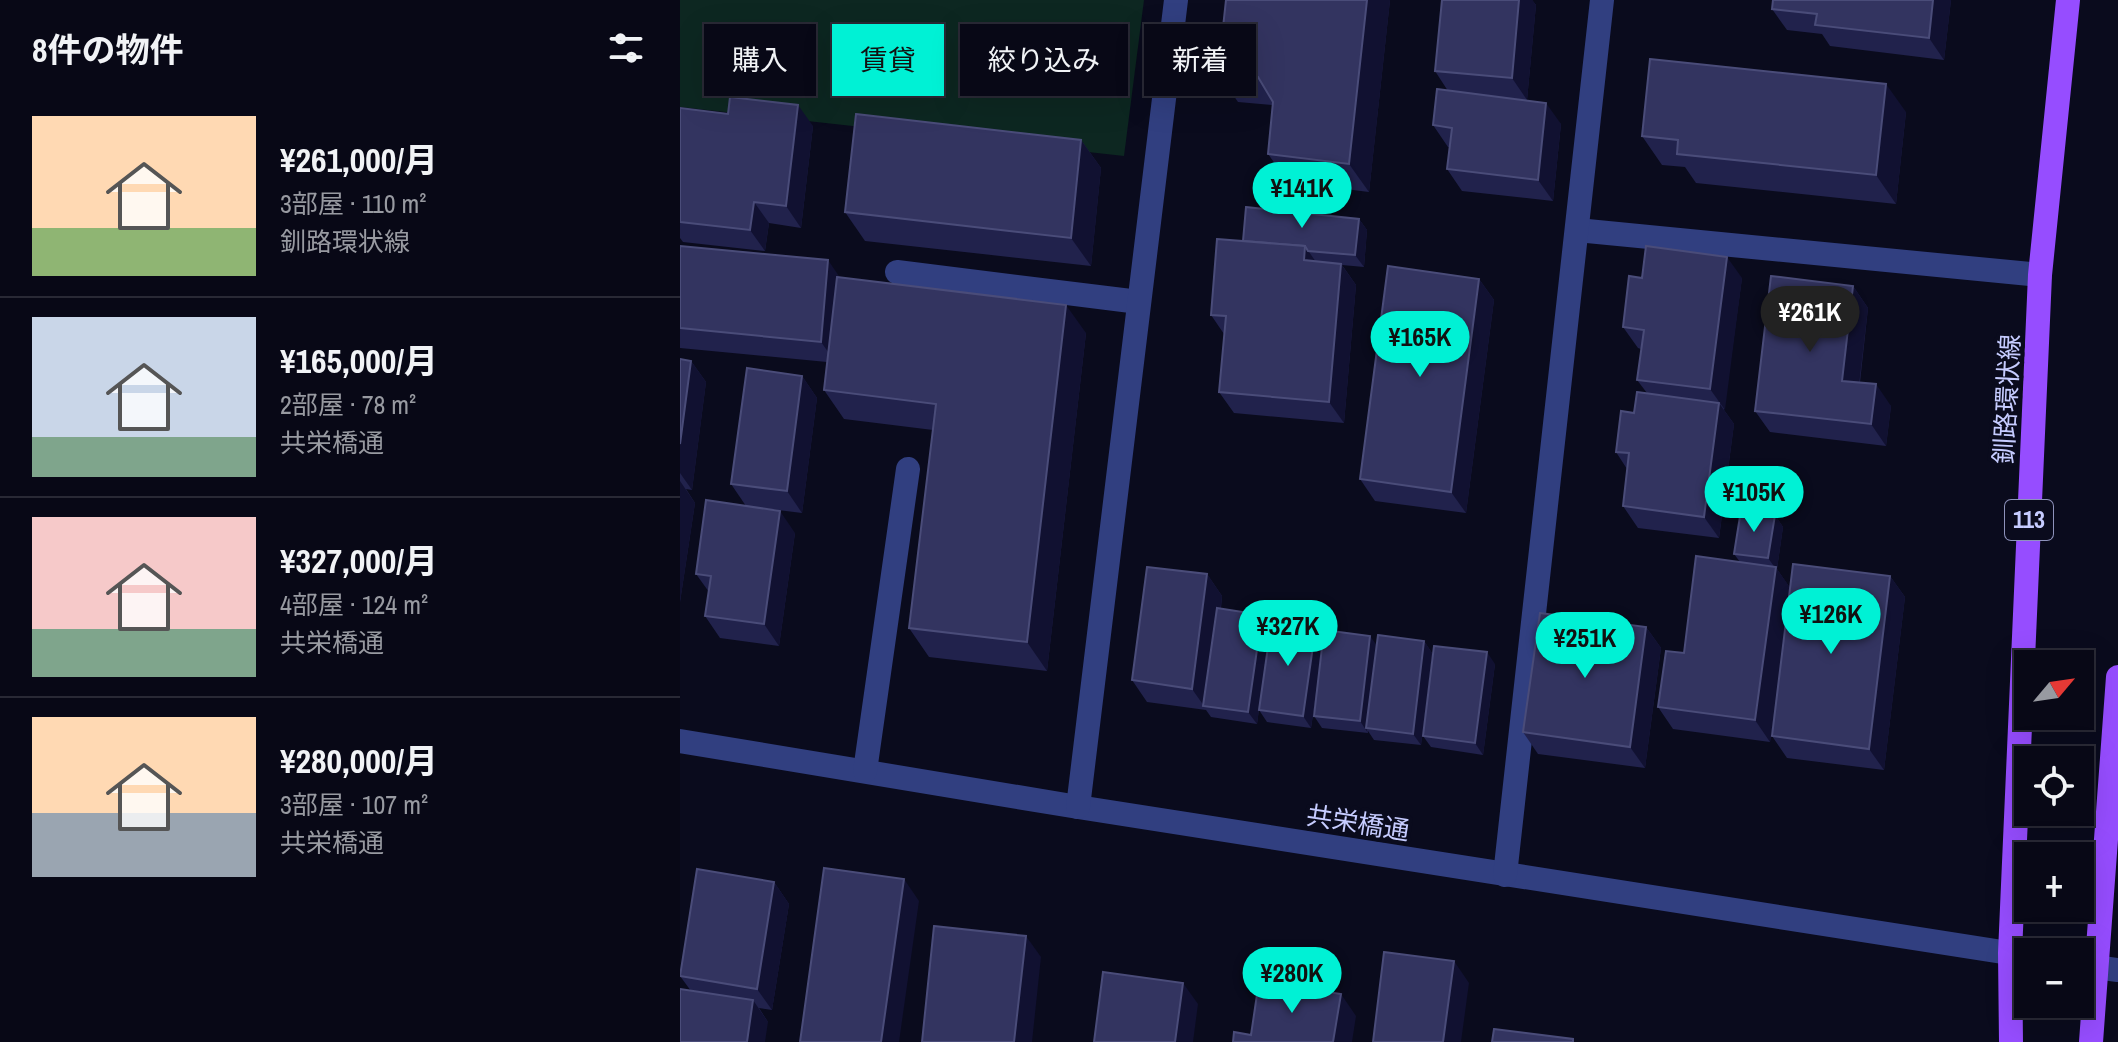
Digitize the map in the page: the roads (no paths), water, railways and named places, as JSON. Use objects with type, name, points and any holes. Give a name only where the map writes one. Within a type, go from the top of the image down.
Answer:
[{"type":"main road","name":"釧路環状線","points":[[2020,938],[2040,275],[2068,0]]},
{"type":"main road","points":[[2091,1042],[2118,677]]},
{"type":"main road","name":"釧路環状線","points":[[2011,1042],[2014,1009]]},
{"type":"street","points":[[1078,807],[1176,0]]},
{"type":"street","points":[[1505,875],[1602,0]]},
{"type":"street","points":[[1577,230],[2040,275]]},
{"type":"street","points":[[897,272],[1139,302]]},
{"type":"street","points":[[865,771],[908,469]]},
{"type":"street","name":"共栄橋通","points":[[680,741],[2014,954]]}]
